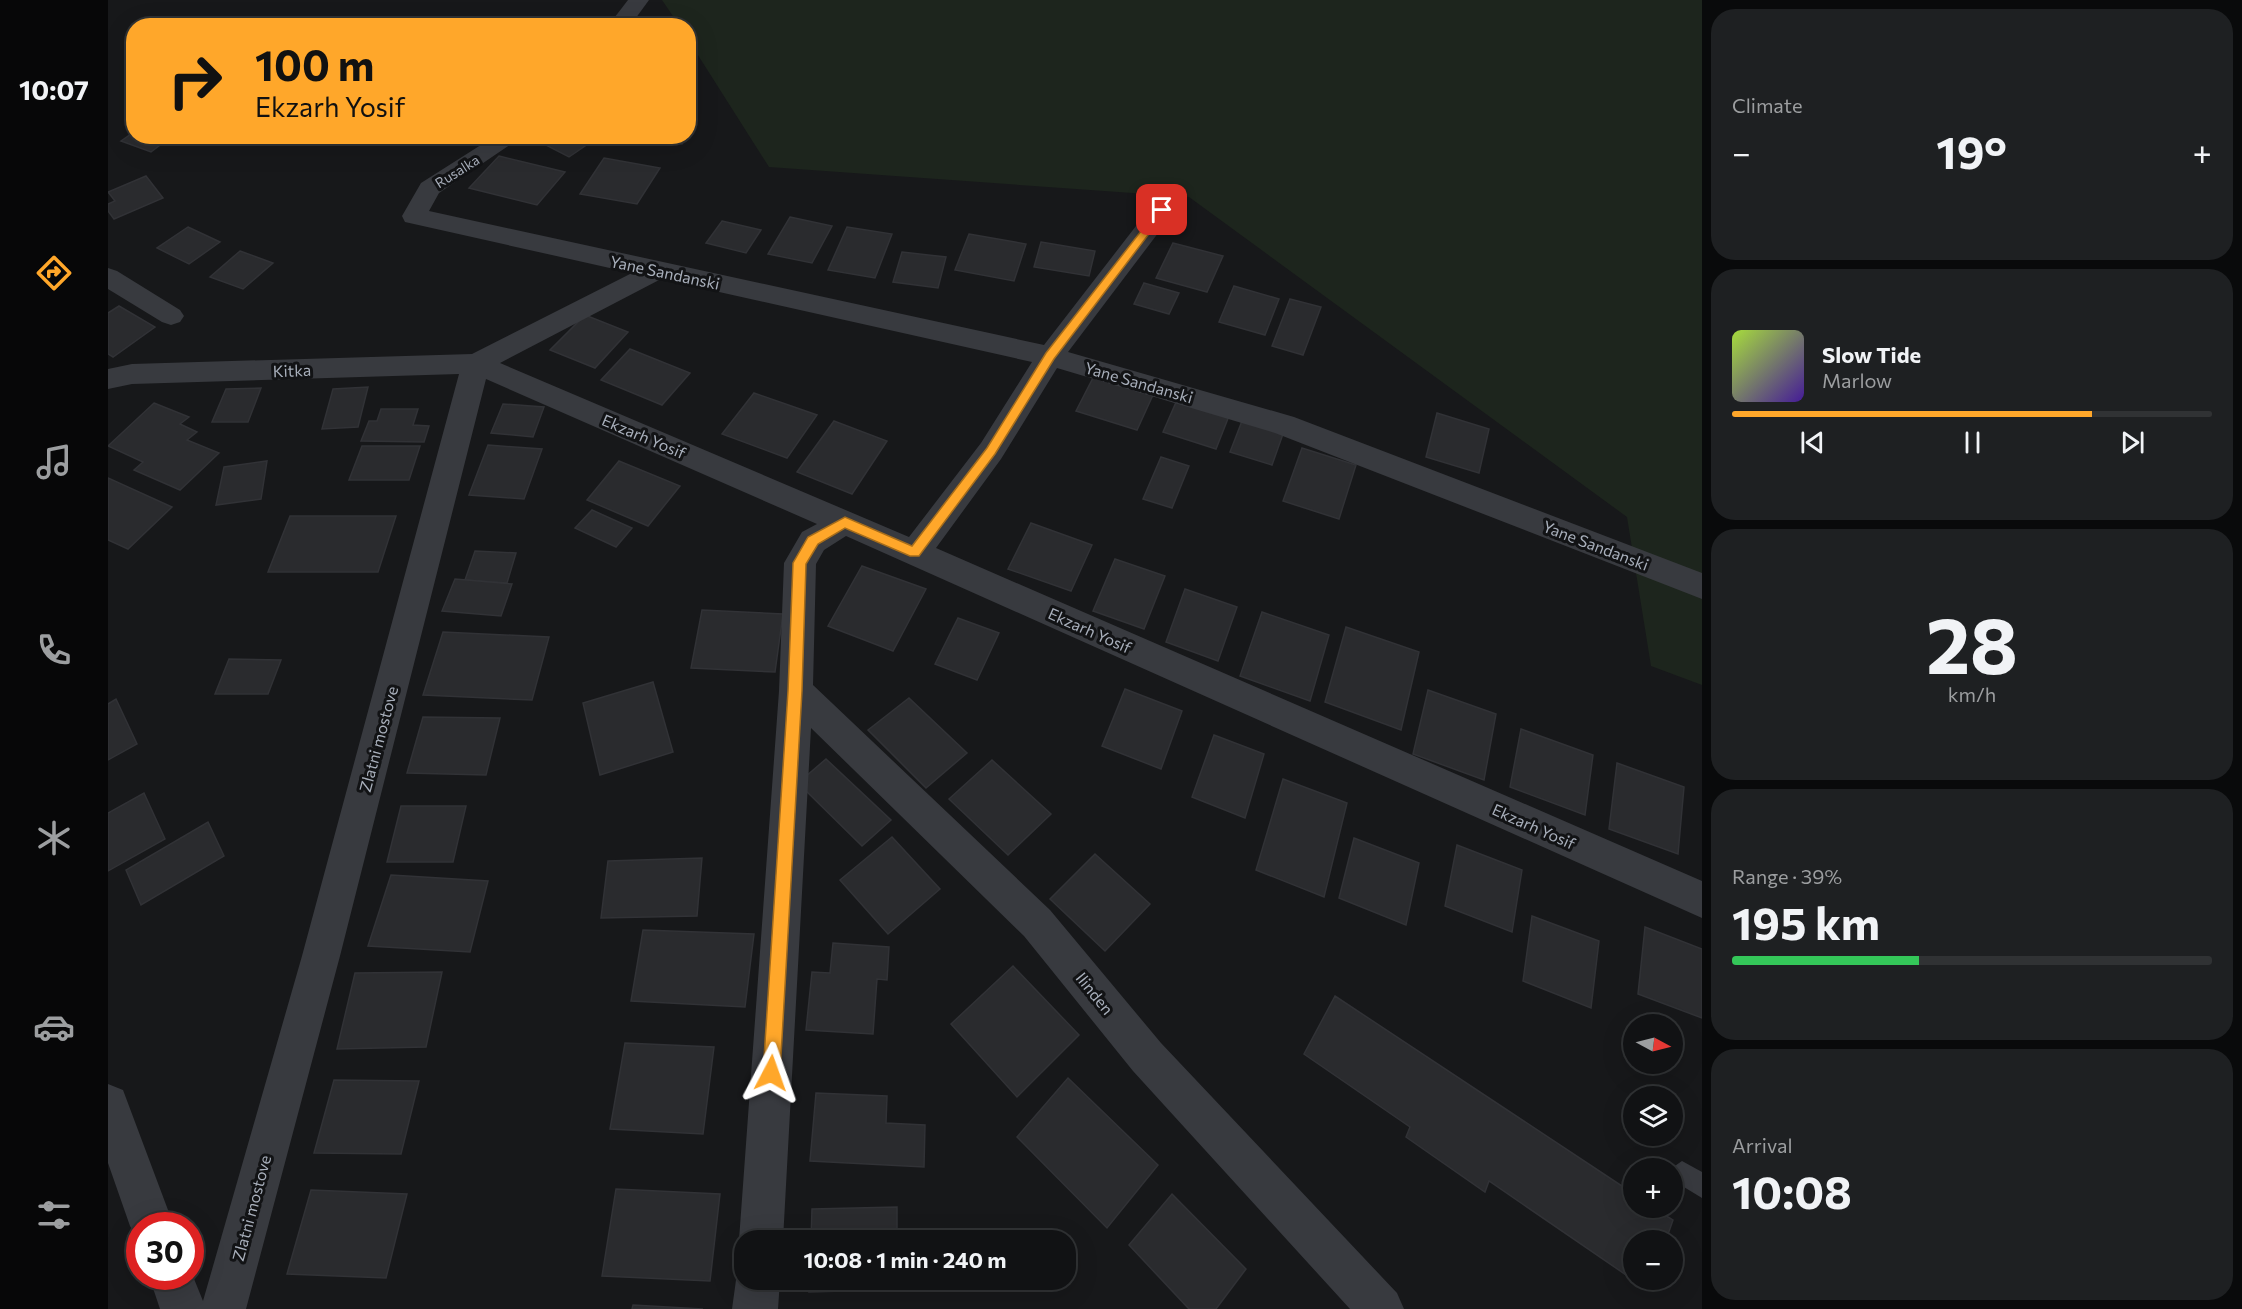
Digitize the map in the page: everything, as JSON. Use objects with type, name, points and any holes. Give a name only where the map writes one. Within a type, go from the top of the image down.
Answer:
[{"type":"street","points":[[624,18],[639,0]]},
{"type":"street","name":"Rusalka","points":[[414,216],[430,188],[499,144]]},
{"type":"street","points":[[915,553],[991,451],[1050,356],[1162,210]]},
{"type":"street","name":"Yane Sandanski","points":[[414,216],[1050,356],[1284,425],[1702,586]]},
{"type":"street","points":[[476,364],[656,271]]},
{"type":"street","points":[[108,277],[171,316]]},
{"type":"street","name":"Kitka","points":[[120,376],[476,364]]},
{"type":"street","name":"Ekzarh Yosif","points":[[476,364],[845,522],[1702,900]]},
{"type":"street","name":"Zlatni mostove","points":[[223,1309],[321,956],[476,364]]},
{"type":"street","points":[[108,398],[120,376]]},
{"type":"street","points":[[762,1230],[795,691],[800,563],[813,541],[845,522]]},
{"type":"street","name":"Ilinden","points":[[795,691],[1037,922],[1147,1057],[1381,1309]]},
{"type":"street","points":[[108,1105],[147,1212]]},
{"type":"street","points":[[176,1290],[183,1309]]},
{"type":"street","points":[[755,1309],[757,1290]]},
{"type":"lane","points":[[1683,1174],[1702,1186]]},
{"type":"shaded area","points":[[662,0],[1702,0],[1702,685],[1651,666],[1627,517],[1189,197],[769,167],[696,52],[696,18],[674,18]]},
{"type":"building","points":[[129,144],[162,144],[151,152]]},
{"type":"building","points":[[544,144],[588,144],[569,157]]},
{"type":"building","points":[[499,156],[565,172],[537,205],[469,188]]},
{"type":"building","points":[[604,158],[660,168],[637,204],[580,194]]},
{"type":"building","points":[[146,176],[163,198],[114,219],[108,211],[108,204],[115,201],[108,192]]},
{"type":"building","points":[[790,217],[832,226],[812,263],[768,254]]},
{"type":"building","points":[[722,221],[761,230],[746,253],[706,243]]},
{"type":"building","points":[[188,227],[220,242],[189,264],[157,248]]},
{"type":"building","points":[[847,227],[892,234],[875,278],[828,270]]},
{"type":"building","points":[[969,234],[1026,244],[1014,281],[955,270]]},
{"type":"building","points":[[1041,242],[1095,251],[1089,276],[1034,267]]},
{"type":"building","points":[[1173,243],[1223,256],[1207,292],[1156,278]]},
{"type":"building","points":[[240,251],[273,263],[243,289],[210,277]]},
{"type":"building","points":[[902,252],[946,257],[938,288],[893,282]]},
{"type":"building","points":[[1144,283],[1179,293],[1169,314],[1134,304]]},
{"type":"building","points":[[1234,286],[1279,299],[1265,335],[1219,322]]},
{"type":"building","points":[[1290,299],[1321,307],[1303,355],[1272,346]]},
{"type":"building","points":[[119,306],[155,327],[113,357],[108,354],[108,313]]},
{"type":"building","points":[[585,315],[628,332],[595,368],[550,350]]},
{"type":"building","points":[[630,349],[690,373],[662,405],[601,380]]},
{"type":"building","points":[[1094,376],[1153,395],[1137,430],[1076,411]]},
{"type":"building","points":[[368,387],[358,427],[322,429],[333,389]]},
{"type":"building","points":[[261,388],[248,422],[212,422],[226,389]]},
{"type":"building","points":[[754,393],[817,415],[787,458],[722,434]]},
{"type":"building","points":[[1177,400],[1229,416],[1216,449],[1163,432]]},
{"type":"building","points":[[154,403],[189,417],[180,424],[197,432],[187,440],[219,453],[180,490],[134,470],[143,462],[108,446]]},
{"type":"building","points":[[503,404],[544,407],[533,437],[491,433]]},
{"type":"building","points":[[381,409],[418,409],[413,425],[429,426],[424,442],[361,441],[369,421],[377,421]]},
{"type":"building","points":[[1437,413],[1489,429],[1479,473],[1426,457]]},
{"type":"building","points":[[834,421],[887,441],[852,494],[797,472]]},
{"type":"building","points":[[1242,421],[1283,434],[1272,465],[1230,452]]},
{"type":"building","points":[[488,445],[542,449],[524,499],[469,495]]},
{"type":"building","points":[[362,446],[420,446],[409,480],[349,480]]},
{"type":"building","points":[[1302,448],[1356,465],[1339,519],[1283,501]]},
{"type":"building","points":[[1161,457],[1189,466],[1172,508],[1143,499]]},
{"type":"building","points":[[267,461],[261,499],[216,505],[224,467]]},
{"type":"building","points":[[619,461],[680,486],[648,526],[587,500]]},
{"type":"building","points":[[108,478],[172,507],[128,549],[108,540]]},
{"type":"building","points":[[592,510],[632,528],[616,547],[575,528]]},
{"type":"building","points":[[290,516],[396,516],[378,572],[268,572]]},
{"type":"building","points":[[1031,523],[1092,545],[1071,591],[1008,569]]},
{"type":"building","points":[[475,551],[516,553],[507,583],[465,580]]},
{"type":"building","points":[[1115,559],[1165,576],[1144,629],[1093,611]]},
{"type":"building","points":[[862,566],[926,589],[893,651],[828,626]]},
{"type":"building","points":[[455,579],[512,584],[501,616],[442,611]]},
{"type":"building","points":[[1185,589],[1237,607],[1218,661],[1166,642]]},
{"type":"building","points":[[702,610],[783,614],[775,672],[691,668]]},
{"type":"building","points":[[1262,612],[1329,635],[1310,701],[1240,676]]},
{"type":"building","points":[[958,618],[999,633],[977,680],[935,664]]},
{"type":"building","points":[[1346,627],[1419,652],[1401,730],[1325,702]]},
{"type":"building","points":[[443,632],[549,637],[532,700],[423,695]]},
{"type":"building","points":[[229,659],[281,660],[268,694],[215,694]]},
{"type":"building","points":[[653,682],[673,752],[600,775],[583,703]]},
{"type":"building","points":[[1125,689],[1182,711],[1161,769],[1102,746]]},
{"type":"building","points":[[1428,690],[1496,714],[1484,780],[1413,754]]},
{"type":"building","points":[[909,698],[967,753],[926,788],[868,730]]},
{"type":"building","points":[[116,699],[137,744],[108,760],[108,704]]},
{"type":"building","points":[[423,717],[500,718],[486,775],[407,773]]},
{"type":"building","points":[[1521,729],[1593,755],[1585,815],[1510,787]]},
{"type":"building","points":[[1214,735],[1264,754],[1245,818],[1192,797]]},
{"type":"building","points":[[826,759],[891,820],[862,846],[798,783]]},
{"type":"building","points":[[992,760],[1051,814],[1008,855],[949,799]]},
{"type":"building","points":[[1617,763],[1684,787],[1678,854],[1609,829]]},
{"type":"building","points":[[1283,779],[1347,803],[1324,897],[1256,870]]},
{"type":"building","points":[[144,793],[165,839],[108,871],[108,813]]},
{"type":"building","points":[[401,806],[466,806],[453,862],[387,862]]},
{"type":"building","points":[[208,822],[224,856],[141,905],[126,870]]},
{"type":"building","points":[[892,837],[940,889],[888,934],[840,880]]},
{"type":"building","points":[[1354,838],[1419,863],[1406,925],[1339,898]]},
{"type":"building","points":[[1457,845],[1522,870],[1512,932],[1445,906]]},
{"type":"building","points":[[1095,854],[1150,904],[1105,951],[1050,899]]},
{"type":"building","points":[[702,858],[697,916],[601,918],[608,861]]},
{"type":"building","points":[[391,875],[488,881],[470,952],[368,946]]},
{"type":"building","points":[[1532,916],[1599,941],[1591,1008],[1523,981]]},
{"type":"building","points":[[1645,927],[1702,949],[1702,1018],[1638,994]]},
{"type":"building","points":[[643,930],[754,934],[745,1007],[631,1001]]},
{"type":"building","points":[[833,943],[889,947],[887,980],[877,979],[873,1034],[806,1030],[812,972],[830,973]]},
{"type":"building","points":[[1013,966],[1079,1035],[1017,1097],[951,1024]]},
{"type":"building","points":[[442,972],[426,1047],[337,1049],[355,973]]},
{"type":"building","points":[[1335,996],[1623,1187],[1623,1218],[1670,1218],[1673,1220],[1670,1230],[1623,1230],[1623,1273],[1489,1181],[1485,1192],[1406,1137],[1410,1127],[1304,1054]]},
{"type":"building","points":[[625,1043],[714,1047],[703,1134],[610,1129]]},
{"type":"building","points":[[1068,1078],[1158,1165],[1107,1228],[1017,1137]]},
{"type":"building","points":[[334,1080],[419,1081],[401,1154],[314,1153]]},
{"type":"building","points":[[816,1093],[887,1096],[886,1123],[925,1125],[924,1167],[810,1161]]},
{"type":"building","points":[[616,1189],[720,1194],[710,1281],[602,1276]]},
{"type":"building","points":[[311,1190],[407,1194],[386,1278],[287,1274]]},
{"type":"building","points":[[1172,1194],[1246,1269],[1216,1309],[1189,1309],[1129,1245]]},
{"type":"building","points":[[897,1207],[897,1230],[811,1230],[812,1209]]},
{"type":"building","points":[[809,1290],[880,1290],[809,1292]]},
{"type":"building","points":[[633,1305],[703,1309],[632,1309]]},
{"type":"route","points":[[771,1073],[795,691],[800,563],[813,541],[845,522],[915,553],[991,451],[1050,356],[1162,210]]}]
